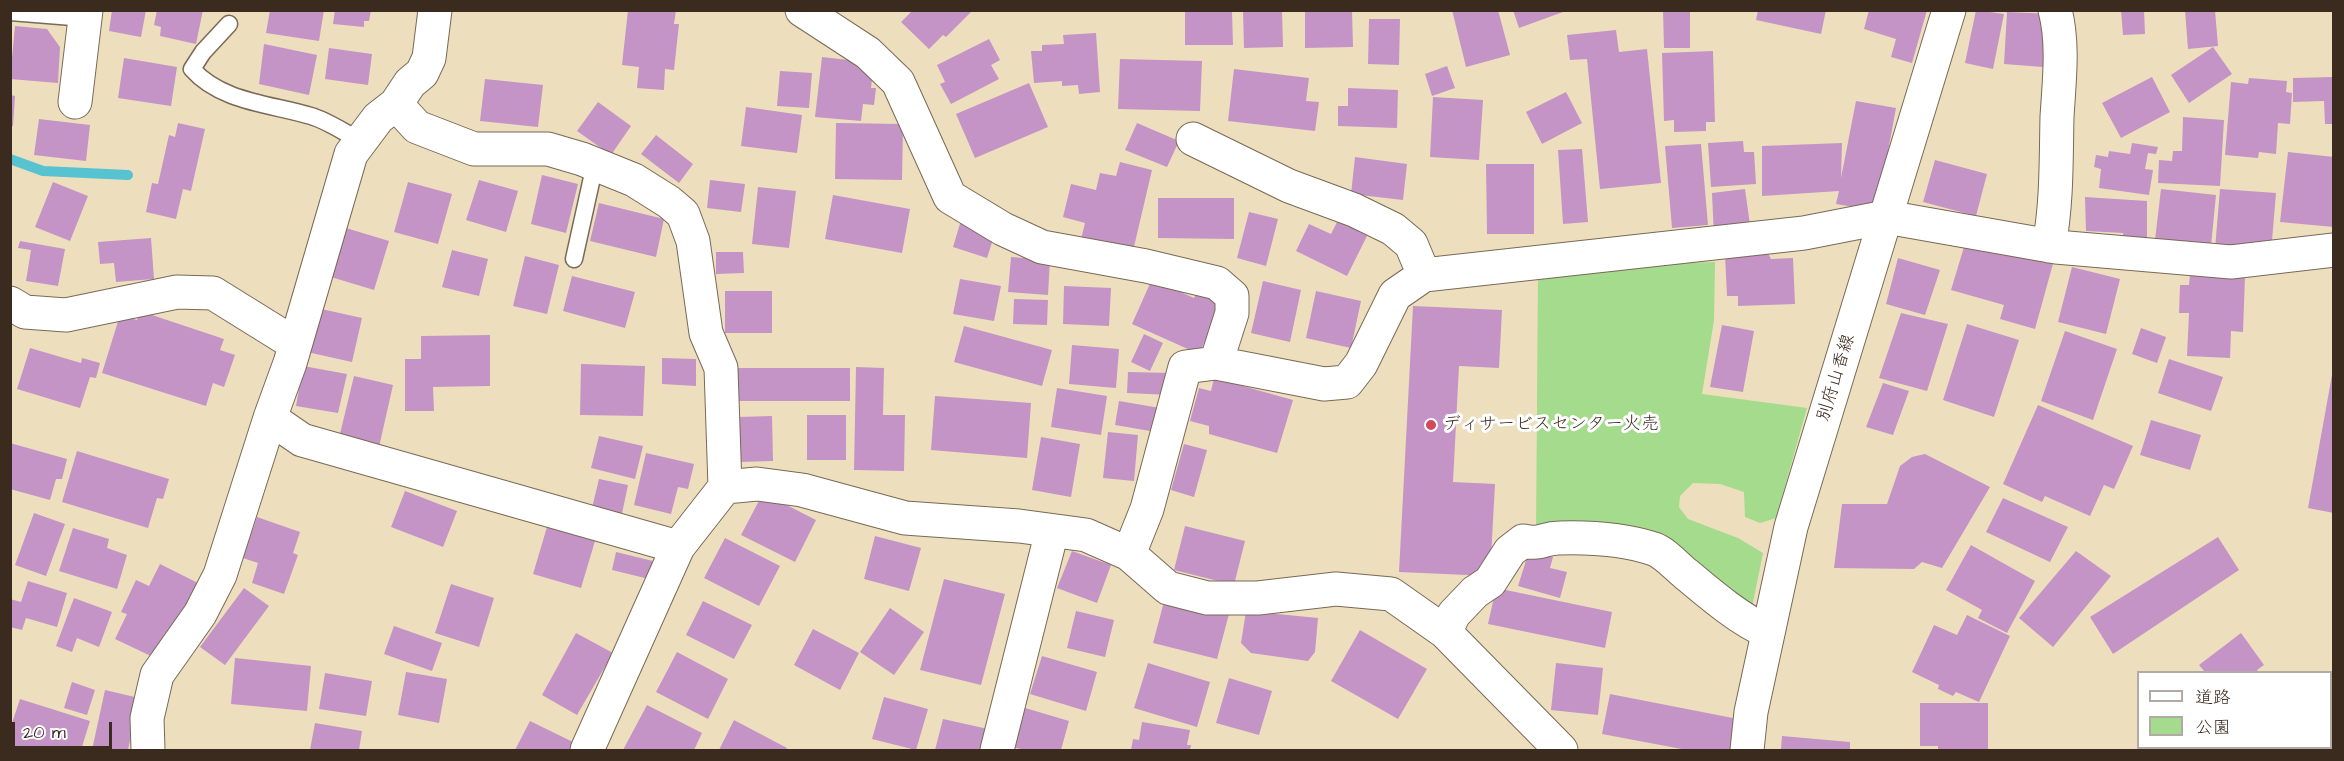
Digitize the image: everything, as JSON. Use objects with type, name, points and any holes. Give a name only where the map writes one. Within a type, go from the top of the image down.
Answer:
[{"type":"street","points":[[148,750],[147,718],[157,675],[200,614],[220,575],[295,344],[351,154],[378,118],[396,104],[410,83],[422,73],[429,58],[435,10]]},
{"type":"street","points":[[802,10],[868,53],[898,82],[950,196],[1003,229],[1042,247],[1146,266],[1217,283],[1232,296],[1232,313],[1216,363]]},
{"type":"street","name":"別府山香線","points":[[1747,750],[1751,712],[1791,527],[1949,10]]},
{"type":"street","points":[[2049,246],[2055,211],[2059,67],[2055,10]]},
{"type":"street","points":[[75,102],[86,14]]},
{"type":"street","points":[[396,104],[417,127],[474,148],[548,148],[634,180],[669,202],[683,214],[693,241],[706,333],[721,368],[725,487],[678,547],[587,750]]},
{"type":"street","points":[[1193,139],[1289,186],[1354,210],[1393,229],[1411,244],[1424,275]]},
{"type":"street","points":[[1129,554],[1147,509],[1185,367],[1216,363],[1324,384],[1347,382],[1361,364],[1395,295],[1424,275],[1804,233],[1886,217],[2049,246],[2231,262],[2334,250]]},
{"type":"street","points":[[10,303],[25,312],[66,315],[177,292],[213,293],[295,344]]},
{"type":"street","points":[[270,418],[302,440],[678,547]]},
{"type":"street","points":[[725,487],[757,484],[802,490],[905,518],[1019,526],[1086,535],[1129,554],[1168,588],[1207,598],[1258,598],[1336,589],[1391,594],[1445,632],[1561,750]]},
{"type":"street","points":[[997,750],[1052,531]]},
{"type":"street","points":[[1445,632],[1454,614],[1475,592],[1490,582],[1510,551],[1523,541],[1539,544],[1553,538],[1584,537],[1620,541],[1656,550],[1753,625],[1768,632]]},
{"type":"lane","points":[[10,12],[86,14]]},
{"type":"lane","points":[[229,24],[203,52],[192,69],[203,82],[247,100],[313,117],[361,141]]},
{"type":"lane","points":[[574,259],[595,164]]},
{"type":"green space","points":[[1715,262],[1714,320],[1702,394],[1807,408],[1776,518],[1760,523],[1745,517],[1744,492],[1720,484],[1693,483],[1680,496],[1679,507],[1688,519],[1738,538],[1763,553],[1750,617],[1652,538],[1536,537],[1538,268]]},
{"type":"building","points":[[112,10],[146,10],[141,37],[109,31]]},
{"type":"building","points":[[157,10],[203,10],[196,44],[160,36],[161,27],[154,25]]},
{"type":"building","points":[[270,10],[324,10],[319,41],[266,33]]},
{"type":"building","points":[[335,10],[371,10],[369,21],[364,21],[364,27],[333,24]]},
{"type":"building","points":[[628,10],[676,10],[674,24],[679,24],[674,70],[665,69],[664,90],[637,88],[639,67],[622,65]]},
{"type":"building","points":[[913,10],[969,10],[971,12],[946,37],[943,35],[929,49],[901,22]]},
{"type":"building","points":[[1185,10],[1232,11],[1233,45],[1185,45]]},
{"type":"building","points":[[1243,10],[1282,10],[1283,47],[1244,48]]},
{"type":"building","points":[[1352,10],[1353,47],[1305,48],[1305,11]]},
{"type":"building","points":[[1452,10],[1498,10],[1510,55],[1466,67]]},
{"type":"building","points":[[1513,10],[1563,10],[1563,12],[1519,28]]},
{"type":"building","points":[[1663,10],[1690,10],[1690,48],[1664,48]]},
{"type":"building","points":[[1758,10],[1826,10],[1821,34],[1756,20]]},
{"type":"building","points":[[1869,10],[1927,10],[1912,63],[1891,57],[1896,39],[1864,29]]},
{"type":"building","points":[[1976,10],[2004,14],[1993,69],[1965,63]]},
{"type":"building","points":[[2121,10],[2144,10],[2145,34],[2123,35]]},
{"type":"building","points":[[2185,10],[2215,10],[2218,46],[2188,49]]},
{"type":"building","points":[[2007,12],[2053,14],[2044,41],[2043,67],[2004,64]]},
{"type":"building","points":[[1369,19],[1400,19],[1399,65],[1368,64]]},
{"type":"building","points":[[15,26],[47,29],[60,47],[58,83],[10,79]]},
{"type":"building","points":[[1616,30],[1619,52],[1647,49],[1661,183],[1600,189],[1587,59],[1570,60],[1567,35]]},
{"type":"building","points":[[1096,33],[1100,92],[1079,94],[1078,85],[1062,86],[1062,81],[1034,83],[1031,51],[1042,51],[1042,45],[1064,44],[1063,35]]},
{"type":"building","points":[[989,39],[1000,60],[991,65],[999,79],[951,104],[940,84],[945,82],[937,65]]},
{"type":"building","points":[[264,44],[317,55],[309,95],[259,84]]},
{"type":"building","points":[[2213,47],[2232,74],[2189,103],[2171,75]]},
{"type":"building","points":[[329,48],[372,54],[368,85],[325,79]]},
{"type":"building","points":[[1713,51],[1715,122],[1706,122],[1706,131],[1674,132],[1674,120],[1664,121],[1662,53]]},
{"type":"building","points":[[822,57],[874,63],[871,88],[876,88],[874,105],[863,104],[861,121],[815,117]]},
{"type":"building","points":[[124,58],[177,67],[171,106],[118,98]]},
{"type":"building","points":[[1120,59],[1202,61],[1200,111],[1118,109]]},
{"type":"building","points":[[1447,66],[1455,88],[1432,96],[1425,74]]},
{"type":"building","points":[[1234,69],[1309,78],[1306,101],[1319,102],[1315,131],[1228,121]]},
{"type":"building","points":[[780,71],[812,73],[809,108],[777,106]]},
{"type":"building","points":[[2152,77],[2170,112],[2121,138],[2102,103]]},
{"type":"building","points":[[2334,77],[2334,124],[2325,124],[2324,101],[2293,102],[2293,78]]},
{"type":"building","points":[[2249,78],[2287,81],[2286,92],[2292,93],[2290,124],[2278,123],[2276,154],[2259,152],[2258,158],[2225,155],[2231,82],[2248,84]]},
{"type":"building","points":[[485,79],[543,85],[538,127],[480,121]]},
{"type":"building","points":[[1029,83],[1048,127],[975,158],[956,114]]},
{"type":"building","points":[[1348,88],[1398,90],[1397,128],[1338,126],[1338,106],[1348,106]]},
{"type":"building","points":[[1566,92],[1582,123],[1542,144],[1526,112]]},
{"type":"building","points":[[10,95],[15,96],[13,126],[10,126]]},
{"type":"building","points":[[1433,97],[1483,100],[1479,160],[1430,157]]},
{"type":"building","points":[[1856,101],[1896,108],[1877,211],[1836,204],[1839,191],[1762,196],[1762,146],[1842,143],[1841,178]]},
{"type":"building","points":[[598,102],[631,126],[611,155],[577,131]]},
{"type":"building","points":[[746,107],[802,115],[797,153],[741,146]]},
{"type":"building","points":[[2183,117],[2224,120],[2220,186],[2158,183],[2159,160],[2172,161],[2173,151],[2182,151]]},
{"type":"building","points":[[39,119],[90,125],[86,161],[34,155]]},
{"type":"building","points":[[178,123],[205,129],[191,191],[183,189],[176,219],[146,212],[152,183],[158,184],[169,135],[175,137]]},
{"type":"building","points":[[836,123],[903,124],[902,180],[835,179]]},
{"type":"building","points":[[1137,123],[1179,141],[1167,167],[1125,150]]},
{"type":"building","points":[[656,135],[693,164],[679,183],[641,154]]},
{"type":"building","points":[[1743,141],[1744,152],[1754,152],[1756,184],[1711,187],[1708,143]]},
{"type":"building","points":[[2132,143],[2158,147],[2156,154],[2148,153],[2145,169],[2153,170],[2149,195],[2099,188],[2101,169],[2094,167],[2096,155],[2108,157],[2109,151],[2130,154]]},
{"type":"building","points":[[1701,144],[1708,225],[1672,228],[1665,146]]},
{"type":"building","points":[[1582,149],[1588,222],[1563,224],[1558,150]]},
{"type":"building","points":[[2288,152],[2334,157],[2334,227],[2280,222]]},
{"type":"building","points":[[1355,157],[1407,164],[1403,200],[1351,194]]},
{"type":"building","points":[[1935,160],[1987,174],[1976,216],[1923,202]]},
{"type":"building","points":[[1120,162],[1152,170],[1133,251],[1081,239],[1085,223],[1063,217],[1071,184],[1096,190],[1100,173],[1116,176]]},
{"type":"building","points":[[1486,164],[1534,164],[1534,234],[1487,234]]},
{"type":"building","points":[[542,175],[578,184],[566,233],[531,224]]},
{"type":"building","points":[[479,180],[518,191],[506,232],[466,220]]},
{"type":"building","points":[[710,180],[745,184],[741,212],[707,208]]},
{"type":"building","points":[[53,182],[88,196],[70,241],[35,227]]},
{"type":"building","points":[[408,182],[452,194],[438,244],[394,232]]},
{"type":"building","points":[[758,187],[796,191],[789,248],[752,244]]},
{"type":"building","points":[[1745,189],[1751,232],[1714,237],[1712,193]]},
{"type":"building","points":[[2161,189],[2216,195],[2211,246],[2155,240]]},
{"type":"building","points":[[2220,189],[2276,193],[2271,253],[2215,249]]},
{"type":"building","points":[[833,195],[910,209],[902,253],[825,239]]},
{"type":"building","points":[[2085,197],[2147,201],[2147,248],[2123,247],[2123,233],[2086,231]]},
{"type":"building","points":[[1158,198],[1234,198],[1234,239],[1158,238]]},
{"type":"building","points":[[599,203],[664,219],[656,257],[590,241]]},
{"type":"building","points":[[1249,212],[1278,219],[1266,266],[1237,258]]},
{"type":"building","points":[[962,217],[997,227],[987,258],[953,247]]},
{"type":"building","points":[[1338,220],[1367,236],[1347,276],[1296,251],[1309,224],[1331,234]]},
{"type":"building","points":[[346,228],[389,241],[374,290],[331,277]]},
{"type":"building","points":[[1967,237],[2054,260],[2035,329],[2000,319],[2004,305],[1951,290]]},
{"type":"building","points":[[151,238],[154,279],[116,282],[114,263],[100,264],[98,242]]},
{"type":"building","points":[[20,241],[65,249],[58,286],[26,281],[31,250],[18,248]]},
{"type":"building","points":[[452,250],[488,259],[479,296],[442,287]]},
{"type":"building","points":[[716,252],[743,252],[744,273],[716,274]]},
{"type":"building","points":[[1768,253],[1771,259],[1793,258],[1795,304],[1738,306],[1738,296],[1727,296],[1725,255]]},
{"type":"building","points":[[525,256],[559,265],[547,314],[513,306]]},
{"type":"building","points":[[1011,257],[1050,260],[1048,295],[1008,292]]},
{"type":"building","points":[[1898,258],[1940,270],[1925,315],[1886,304]]},
{"type":"building","points":[[2072,267],[2120,279],[2106,334],[2058,322]]},
{"type":"building","points":[[2190,274],[2245,276],[2243,332],[2231,331],[2230,358],[2187,356],[2189,313],[2179,313],[2180,285],[2189,285]]},
{"type":"building","points":[[572,276],[635,292],[625,328],[563,311]]},
{"type":"building","points":[[960,279],[1001,286],[994,321],[953,314]]},
{"type":"building","points":[[1152,279],[1194,298],[1197,292],[1222,303],[1199,354],[1132,324]]},
{"type":"building","points":[[1263,281],[1301,290],[1290,342],[1251,333]]},
{"type":"building","points":[[1064,286],[1111,288],[1109,326],[1063,324]]},
{"type":"building","points":[[725,291],[772,291],[772,333],[725,333]]},
{"type":"building","points":[[1316,291],[1361,301],[1351,348],[1306,338]]},
{"type":"building","points":[[1014,299],[1048,300],[1047,325],[1013,324]]},
{"type":"building","name":"ディサービスセンター火売","points":[[1413,306],[1502,310],[1499,368],[1459,366],[1453,482],[1495,484],[1490,576],[1399,572]]},
{"type":"building","points":[[317,308],[362,318],[352,362],[307,352]]},
{"type":"building","points":[[140,311],[224,339],[220,350],[235,355],[224,387],[213,383],[206,406],[102,373],[120,315],[137,320]]},
{"type":"building","points":[[1901,313],[1948,324],[1927,391],[1879,378]]},
{"type":"building","points":[[1967,324],[2019,340],[1994,417],[1943,400]]},
{"type":"building","points":[[1722,325],[1754,331],[1743,392],[1710,387]]},
{"type":"building","points":[[964,326],[1052,350],[1042,386],[954,362]]},
{"type":"building","points":[[2141,328],[2166,337],[2157,363],[2132,354]]},
{"type":"building","points":[[2065,331],[2117,349],[2093,420],[2041,401]]},
{"type":"building","points":[[1144,334],[1163,343],[1150,371],[1131,362]]},
{"type":"building","points":[[490,335],[490,386],[433,387],[434,411],[405,411],[405,359],[421,359],[421,336]]},
{"type":"building","points":[[1072,345],[1119,349],[1116,388],[1069,384]]},
{"type":"building","points":[[30,348],[81,363],[82,358],[100,363],[96,378],[90,377],[80,408],[17,389]]},
{"type":"building","points":[[662,358],[696,359],[696,386],[662,384]]},
{"type":"building","points":[[2169,359],[2223,377],[2211,411],[2158,393]]},
{"type":"building","points":[[581,364],[645,366],[643,416],[580,415]]},
{"type":"building","points":[[303,366],[347,374],[338,413],[296,406]]},
{"type":"building","points":[[856,367],[884,368],[883,415],[905,415],[904,471],[854,470]]},
{"type":"building","points":[[738,368],[850,368],[850,401],[738,401]]},
{"type":"building","points":[[1128,372],[1171,373],[1170,395],[1127,393]]},
{"type":"building","points":[[2332,375],[2334,375],[2334,513],[2308,508]]},
{"type":"building","points":[[354,376],[393,385],[379,447],[339,438]]},
{"type":"building","points":[[1214,378],[1293,400],[1277,453],[1209,434],[1209,426],[1190,421],[1199,388],[1211,391]]},
{"type":"building","points":[[1883,383],[1909,391],[1893,435],[1866,427]]},
{"type":"building","points":[[1057,388],[1107,396],[1101,435],[1051,427]]},
{"type":"building","points":[[935,396],[1031,403],[1027,458],[931,450]]},
{"type":"building","points":[[1119,401],[1160,408],[1156,432],[1115,425]]},
{"type":"building","points":[[2038,405],[2133,446],[2114,489],[2104,485],[2090,516],[2045,496],[2042,502],[2003,484]]},
{"type":"building","points":[[807,415],[846,415],[846,460],[807,460]]},
{"type":"building","points":[[772,416],[773,461],[738,462],[738,417]]},
{"type":"building","points":[[2151,420],[2201,435],[2190,470],[2140,455]]},
{"type":"building","points":[[1108,432],[1138,435],[1134,481],[1103,478]]},
{"type":"building","points":[[599,436],[643,446],[635,479],[591,468]]},
{"type":"building","points":[[1041,437],[1080,444],[1071,497],[1032,490]]},
{"type":"building","points":[[10,443],[67,459],[62,479],[56,479],[50,500],[10,489]]},
{"type":"building","points":[[1184,444],[1207,450],[1194,497],[1171,490]]},
{"type":"building","points":[[77,451],[169,479],[163,499],[157,498],[148,528],[62,502]]},
{"type":"building","points":[[646,453],[694,464],[688,489],[678,487],[671,514],[634,505]]},
{"type":"building","points":[[1925,454],[1990,487],[1942,568],[1922,562],[1914,569],[1834,568],[1842,504],[1887,504],[1900,466],[1912,457]]},
{"type":"building","points":[[599,479],[628,485],[620,523],[590,516]]},
{"type":"building","points":[[405,491],[457,511],[443,547],[391,527]]},
{"type":"building","points":[[763,493],[816,520],[795,562],[741,535]]},
{"type":"building","points":[[2003,498],[2068,527],[2050,562],[1986,532]]},
{"type":"building","points":[[34,513],[65,524],[46,576],[15,565]]},
{"type":"building","points":[[257,517],[300,532],[293,553],[298,555],[284,594],[252,583],[258,563],[243,558]]},
{"type":"building","points":[[1185,526],[1245,541],[1234,585],[1174,570]]},
{"type":"building","points":[[547,527],[595,541],[581,588],[533,574]]},
{"type":"building","points":[[73,528],[109,539],[107,548],[127,555],[117,589],[59,571]]},
{"type":"building","points":[[875,536],[921,548],[909,591],[864,579]]},
{"type":"building","points":[[2218,537],[2239,570],[2113,654],[2090,617]]},
{"type":"building","points":[[725,538],[780,566],[759,606],[704,578]]},
{"type":"building","points":[[1971,545],[2035,581],[2007,633],[1978,618],[1982,610],[1946,590]]},
{"type":"building","points":[[1072,551],[1111,565],[1097,603],[1057,588]]},
{"type":"building","points":[[1529,551],[1553,557],[1550,568],[1567,572],[1560,598],[1518,586]]},
{"type":"building","points":[[2076,551],[2111,576],[2053,647],[2019,618]]},
{"type":"building","points":[[616,552],[653,561],[649,579],[612,570]]},
{"type":"building","points":[[160,564],[200,584],[174,637],[165,633],[153,657],[115,639],[127,614],[121,612],[136,580],[149,586]]},
{"type":"building","points":[[944,579],[1005,594],[981,685],[920,670]]},
{"type":"building","points":[[28,581],[67,593],[57,627],[26,618],[22,630],[10,627],[10,599],[21,602]]},
{"type":"building","points":[[451,584],[494,598],[479,647],[435,633]]},
{"type":"building","points":[[244,588],[269,606],[225,665],[200,647]]},
{"type":"building","points":[[1496,588],[1612,612],[1605,648],[1488,624]]},
{"type":"building","points":[[74,598],[112,612],[99,647],[77,638],[72,652],[56,646]]},
{"type":"building","points":[[1165,598],[1229,614],[1217,659],[1153,643]]},
{"type":"building","points":[[703,601],[752,625],[734,659],[686,635]]},
{"type":"building","points":[[890,608],[924,632],[894,675],[860,652]]},
{"type":"building","points":[[1076,611],[1114,620],[1105,657],[1067,648]]},
{"type":"building","points":[[1246,611],[1318,618],[1315,652],[1308,661],[1251,653],[1241,643]]},
{"type":"building","points":[[1967,615],[2010,636],[1979,702],[1956,692],[1953,696],[1938,689],[1939,685],[1912,672],[1934,625],[1957,635]]},
{"type":"building","points":[[394,626],[442,643],[432,671],[384,654]]},
{"type":"building","points":[[813,629],[859,653],[840,690],[794,665]]},
{"type":"building","points":[[1360,630],[1427,669],[1398,719],[1331,681]]},
{"type":"building","points":[[576,633],[613,653],[577,715],[542,695]]},
{"type":"building","points":[[2241,633],[2264,665],[2258,671],[2204,671],[2199,665]]},
{"type":"building","points":[[677,652],[728,679],[708,719],[656,692]]},
{"type":"building","points":[[1042,656],[1097,672],[1086,711],[1030,694]]},
{"type":"building","points":[[235,658],[311,666],[307,711],[231,704]]},
{"type":"building","points":[[1148,663],[1210,682],[1197,727],[1134,708]]},
{"type":"building","points":[[1556,663],[1603,668],[1598,715],[1551,710]]},
{"type":"building","points":[[406,672],[447,679],[439,723],[398,715]]},
{"type":"building","points":[[325,673],[372,681],[366,716],[319,709]]},
{"type":"building","points":[[1229,678],[1272,691],[1259,735],[1216,723]]},
{"type":"building","points":[[72,682],[95,690],[87,715],[64,708]]},
{"type":"building","points":[[105,690],[139,698],[128,750],[92,750]]},
{"type":"building","points":[[1610,694],[1738,719],[1731,750],[1687,750],[1602,734]]},
{"type":"building","points":[[884,697],[928,709],[916,750],[872,739]]},
{"type":"building","points":[[20,699],[90,721],[81,750],[10,750],[10,729]]},
{"type":"building","points":[[1920,703],[1988,703],[1988,750],[1938,750],[1938,746],[1920,746]]},
{"type":"building","points":[[647,705],[702,733],[694,750],[623,750]]},
{"type":"building","points":[[1022,707],[1069,721],[1061,750],[1026,750],[1011,747]]},
{"type":"building","points":[[943,719],[988,729],[982,750],[935,750]]},
{"type":"building","points":[[734,720],[787,748],[786,750],[719,750]]},
{"type":"building","points":[[530,721],[575,743],[571,750],[515,750]]},
{"type":"building","points":[[1142,722],[1190,730],[1187,745],[1191,745],[1190,750],[1131,750],[1133,739],[1139,740]]},
{"type":"building","points":[[315,723],[362,731],[359,750],[310,750]]},
{"type":"building","points":[[1782,736],[1850,742],[1850,750],[1781,750]]},
{"type":"building","points":[[2268,749],[2311,750],[2268,750]]},
{"type":"waterway","points":[[10,159],[43,171],[128,175]]},
{"type":"place","name":"ディサービスセンター火売","points":[[1431,425]]}]
